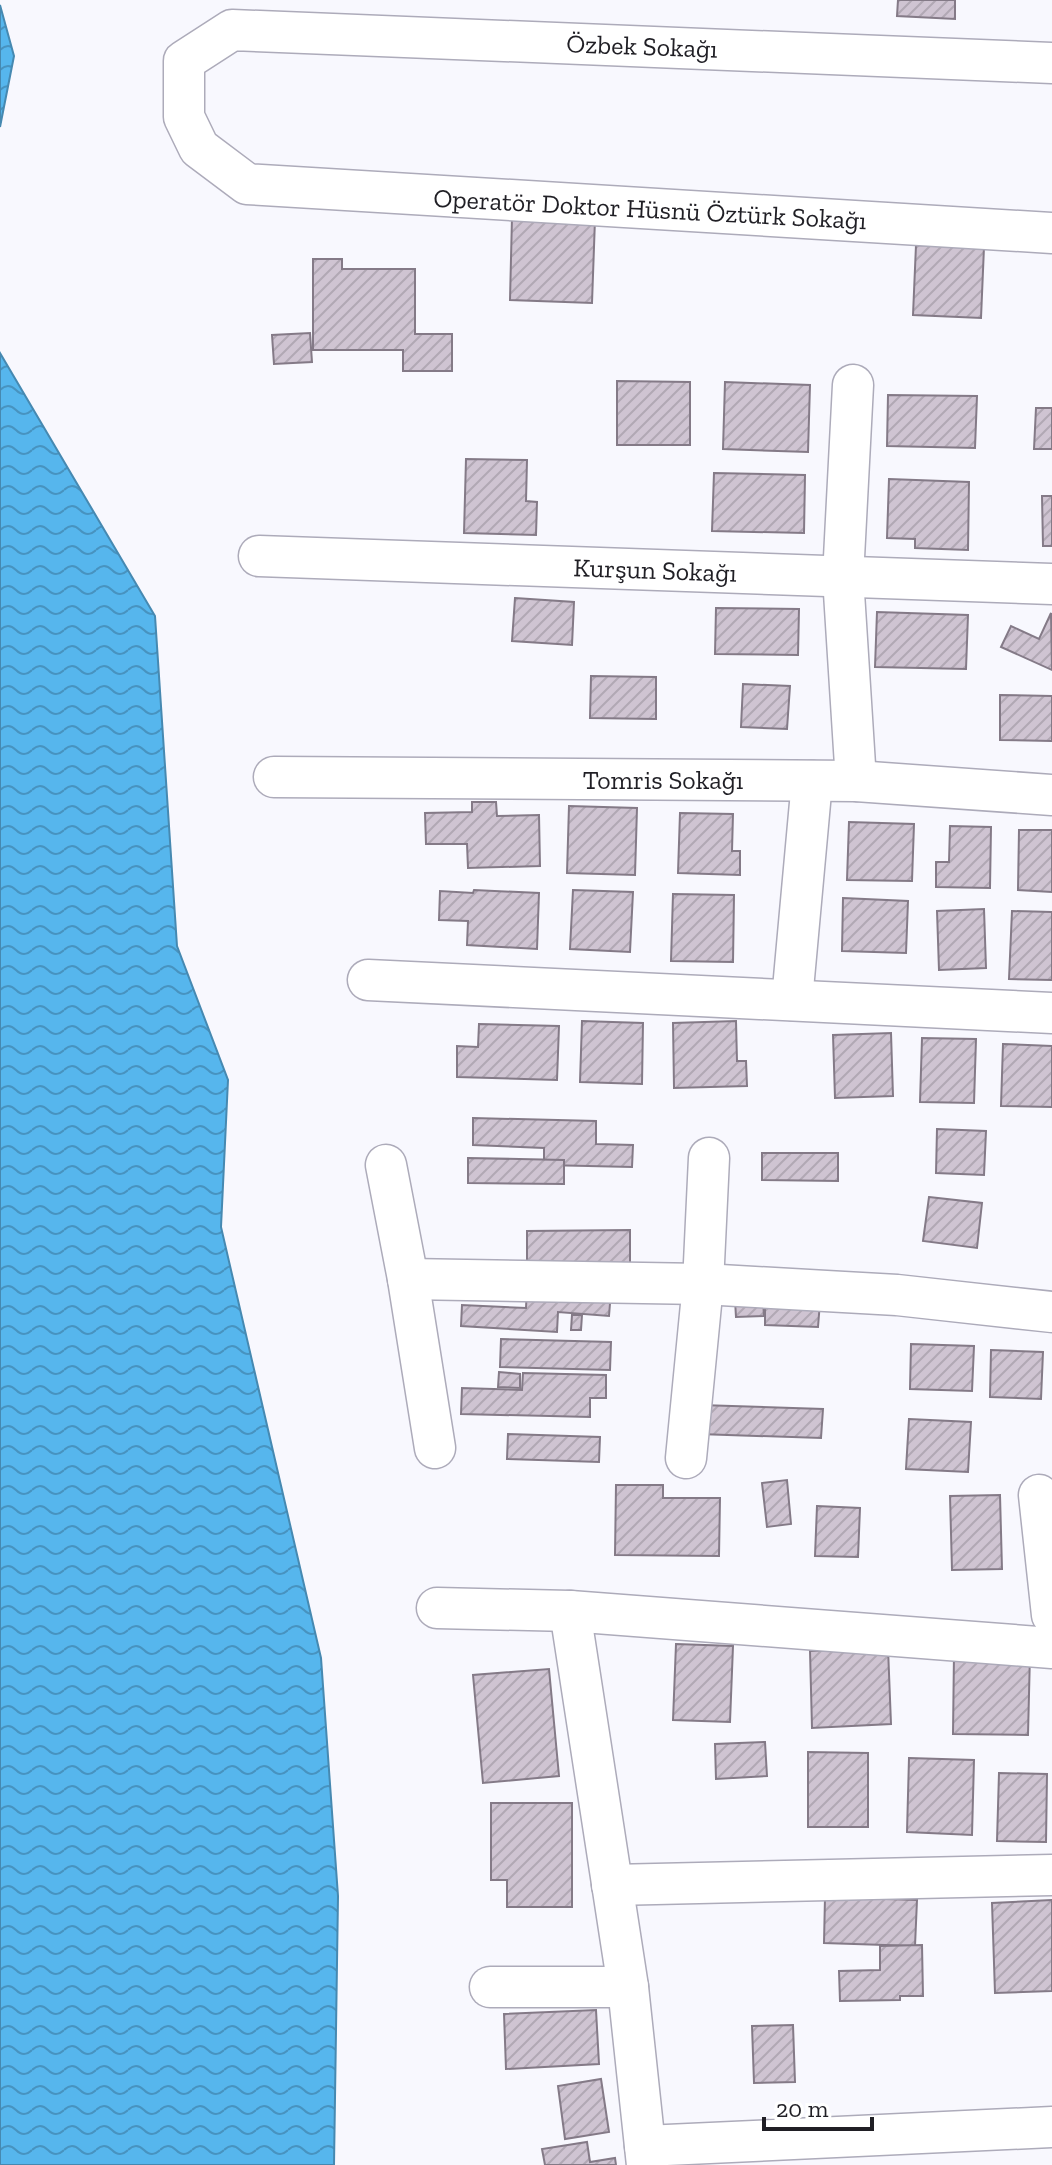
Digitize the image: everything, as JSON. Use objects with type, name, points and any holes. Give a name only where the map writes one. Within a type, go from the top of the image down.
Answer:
[{"type":"street","name":"Özbek Sokağı","points":[[247,184],[199,148],[184,117],[184,61],[232,30],[1052,63]]},
{"type":"street","name":"Operatör Doktor Hüsnü Öztürk Sokağı","points":[[247,184],[1052,233]]},
{"type":"street","points":[[853,385],[843,577],[856,781]]},
{"type":"street","name":"Kurşun Sokağı","points":[[259,556],[1052,584]]},
{"type":"street","name":"Tomris Sokağı","points":[[274,777],[856,781],[1052,795]]},
{"type":"street","points":[[792,1000],[812,781]]},
{"type":"street","points":[[368,980],[1052,1013]]},
{"type":"street","points":[[686,1458],[703,1284],[709,1158]]},
{"type":"street","points":[[386,1165],[435,1448]]},
{"type":"street","points":[[408,1279],[703,1284],[897,1295],[1052,1312]]},
{"type":"street","points":[[1039,1495],[1052,1615]]},
{"type":"street","points":[[437,1608],[570,1611],[1052,1648]]},
{"type":"street","points":[[570,1611],[628,1987],[646,2156],[1052,2127]]},
{"type":"street","points":[[612,1885],[1052,1875]]},
{"type":"street","points":[[490,1987],[628,1987]]},
{"type":"water","points":[[0,5],[14,56],[0,127]]},
{"type":"water","points":[[0,353],[155,616],[177,946],[228,1080],[221,1227],[321,1658],[338,1896],[334,2165],[0,2165]]},
{"type":"building","points":[[898,0],[955,0],[955,19],[897,16]]},
{"type":"building","points":[[512,217],[595,219],[592,303],[510,300]]},
{"type":"building","points":[[916,245],[984,247],[981,318],[913,315]]},
{"type":"building","points":[[313,259],[342,259],[342,269],[415,269],[415,334],[452,334],[452,371],[403,371],[403,350],[313,350]]},
{"type":"building","points":[[310,333],[312,362],[274,364],[272,335]]},
{"type":"building","points":[[617,381],[690,382],[690,445],[617,445]]},
{"type":"building","points":[[725,382],[810,385],[808,452],[723,449]]},
{"type":"building","points":[[888,395],[977,396],[975,448],[887,446]]},
{"type":"building","points":[[1036,408],[1052,408],[1052,449],[1034,449]]},
{"type":"building","points":[[466,459],[527,460],[526,501],[537,502],[536,535],[464,533]]},
{"type":"building","points":[[714,473],[805,475],[804,533],[712,531]]},
{"type":"building","points":[[889,479],[969,482],[968,550],[915,548],[915,539],[887,538]]},
{"type":"building","points":[[1042,496],[1052,496],[1052,546],[1043,546]]},
{"type":"building","points":[[515,598],[574,602],[572,645],[512,641]]},
{"type":"building","points":[[716,608],[799,609],[798,655],[715,654]]},
{"type":"building","points":[[877,612],[968,615],[966,669],[875,667]]},
{"type":"building","points":[[1051,613],[1052,670],[1001,647],[1011,626],[1039,639]]},
{"type":"building","points":[[591,676],[656,677],[656,719],[590,718]]},
{"type":"building","points":[[743,684],[790,686],[787,729],[741,727]]},
{"type":"building","points":[[1000,695],[1052,696],[1052,741],[1000,740]]},
{"type":"building","points":[[472,802],[496,802],[497,816],[539,815],[540,866],[468,868],[467,844],[426,844],[425,813],[472,812]]},
{"type":"building","points":[[569,806],[637,808],[635,875],[567,873]]},
{"type":"building","points":[[680,813],[733,814],[732,851],[740,851],[740,875],[678,873]]},
{"type":"building","points":[[849,822],[914,824],[912,881],[847,880]]},
{"type":"building","points":[[950,826],[991,827],[990,888],[936,887],[936,862],[949,862]]},
{"type":"building","points":[[1019,830],[1052,830],[1052,892],[1018,890]]},
{"type":"building","points":[[474,890],[539,893],[537,949],[467,945],[468,921],[439,920],[440,891],[473,893]]},
{"type":"building","points":[[573,890],[633,892],[630,952],[570,949]]},
{"type":"building","points":[[673,894],[734,895],[733,962],[671,961]]},
{"type":"building","points":[[843,898],[908,901],[906,953],[842,951]]},
{"type":"building","points":[[984,909],[986,968],[939,970],[937,911]]},
{"type":"building","points":[[1012,911],[1052,912],[1052,980],[1009,979]]},
{"type":"building","points":[[582,1021],[643,1023],[642,1084],[580,1082]]},
{"type":"building","points":[[736,1021],[737,1061],[746,1061],[747,1086],[674,1088],[673,1023]]},
{"type":"building","points":[[479,1024],[559,1026],[557,1080],[457,1077],[457,1046],[478,1047]]},
{"type":"building","points":[[891,1033],[893,1096],[835,1098],[833,1035]]},
{"type":"building","points":[[922,1038],[976,1039],[974,1103],[920,1102]]},
{"type":"building","points":[[1003,1044],[1052,1046],[1052,1107],[1001,1106]]},
{"type":"building","points":[[473,1118],[596,1121],[596,1144],[633,1145],[632,1167],[544,1165],[544,1148],[473,1145]]},
{"type":"building","points":[[937,1129],[986,1131],[984,1175],[936,1173]]},
{"type":"building","points":[[762,1153],[838,1153],[838,1181],[762,1180]]},
{"type":"building","points":[[468,1158],[564,1160],[564,1184],[468,1183]]},
{"type":"building","points":[[929,1197],[982,1203],[977,1248],[923,1241]]},
{"type":"building","points":[[630,1230],[630,1272],[527,1274],[527,1231]]},
{"type":"building","points":[[527,1287],[611,1291],[609,1316],[558,1312],[557,1332],[461,1326],[462,1305],[526,1308]]},
{"type":"building","points":[[735,1300],[763,1300],[764,1316],[736,1317]]},
{"type":"building","points":[[765,1300],[820,1302],[818,1327],[765,1325]]},
{"type":"building","points":[[572,1315],[582,1315],[581,1330],[571,1330]]},
{"type":"building","points":[[501,1339],[611,1342],[610,1370],[500,1367]]},
{"type":"building","points":[[911,1344],[974,1346],[972,1391],[910,1389]]},
{"type":"building","points":[[991,1350],[1043,1352],[1041,1399],[990,1397]]},
{"type":"building","points":[[499,1372],[520,1374],[520,1388],[498,1387]]},
{"type":"building","points":[[523,1373],[606,1375],[606,1398],[590,1398],[590,1417],[461,1414],[462,1388],[522,1390]]},
{"type":"building","points":[[700,1405],[823,1409],[821,1438],[699,1434]]},
{"type":"building","points":[[909,1419],[971,1422],[968,1472],[906,1469]]},
{"type":"building","points":[[508,1434],[600,1437],[599,1462],[507,1459]]},
{"type":"building","points":[[787,1480],[791,1524],[767,1527],[762,1483]]},
{"type":"building","points":[[616,1485],[663,1485],[663,1498],[720,1498],[719,1556],[615,1555]]},
{"type":"building","points":[[1000,1495],[1002,1569],[952,1570],[950,1496]]},
{"type":"building","points":[[817,1506],[860,1508],[858,1557],[815,1556]]},
{"type":"building","points":[[676,1644],[733,1646],[730,1722],[673,1720]]},
{"type":"building","points":[[888,1648],[891,1724],[812,1728],[810,1651]]},
{"type":"building","points":[[954,1653],[1030,1654],[1028,1735],[953,1734]]},
{"type":"building","points":[[549,1669],[559,1776],[483,1783],[473,1675]]},
{"type":"building","points":[[765,1742],[767,1776],[716,1779],[715,1744]]},
{"type":"building","points":[[808,1752],[868,1753],[868,1827],[808,1827]]},
{"type":"building","points":[[909,1758],[974,1760],[972,1835],[907,1832]]},
{"type":"building","points":[[999,1773],[1047,1774],[1046,1842],[997,1841]]},
{"type":"building","points":[[491,1803],[572,1803],[572,1907],[507,1907],[507,1880],[491,1880]]},
{"type":"building","points":[[825,1897],[917,1900],[915,1946],[824,1943]]},
{"type":"building","points":[[1052,1900],[1052,1991],[995,1993],[992,1903]]},
{"type":"building","points":[[922,1945],[923,1996],[900,1996],[900,2000],[840,2001],[839,1971],[880,1970],[880,1946]]},
{"type":"building","points":[[596,2010],[599,2064],[506,2069],[504,2014]]},
{"type":"building","points":[[793,2025],[795,2082],[754,2083],[752,2026]]},
{"type":"building","points":[[601,2079],[609,2132],[565,2139],[558,2086]]},
{"type":"building","points":[[587,2142],[590,2162],[615,2158],[616,2165],[545,2165],[542,2149]]}]
